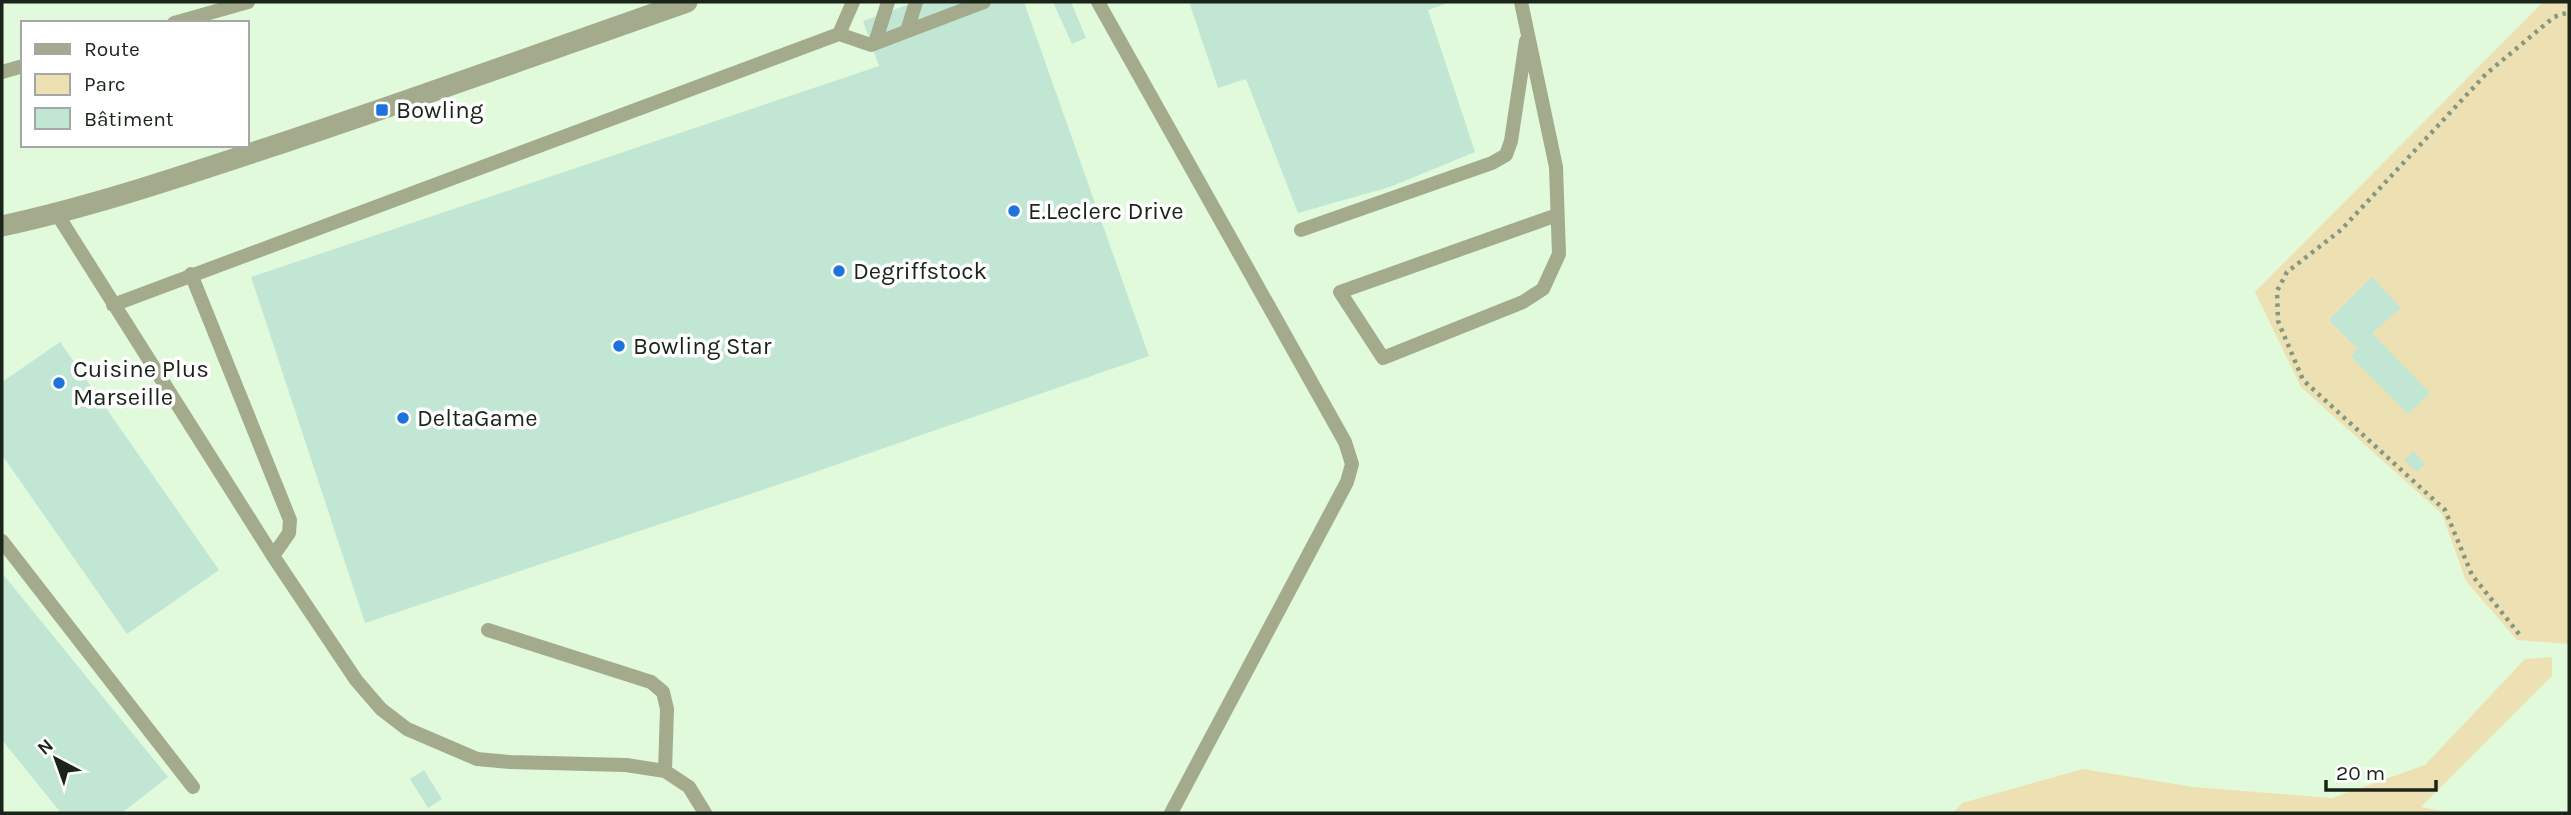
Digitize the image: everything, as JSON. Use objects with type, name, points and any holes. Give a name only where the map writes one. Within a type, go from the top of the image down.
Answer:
[{"type":"street","points":[[2,226],[57,214],[145,189],[382,110],[687,2]]},
{"type":"lane","points":[[181,21],[248,2]]},
{"type":"lane","points":[[839,34],[853,2]]},
{"type":"lane","points":[[875,43],[888,2]]},
{"type":"lane","points":[[907,31],[916,2]]},
{"type":"lane","points":[[113,305],[839,34],[871,44],[907,31],[949,8],[984,2]]},
{"type":"lane","points":[[1098,2],[1306,368],[1345,442],[1352,464],[1347,482],[1171,813]]},
{"type":"lane","points":[[1521,2],[1556,167],[1559,254],[1543,289],[1522,302],[1384,358],[1340,292],[1557,215]]},
{"type":"lane","points":[[1301,230],[1492,163],[1506,155],[1511,141],[1527,29]]},
{"type":"lane","points":[[2,72],[21,67]]},
{"type":"lane","points":[[57,214],[273,556],[356,680],[381,709],[407,729],[478,759],[626,765],[665,771],[688,787],[705,813]]},
{"type":"lane","points":[[191,274],[290,520],[289,534],[273,556]]},
{"type":"lane","points":[[2,541],[193,787]]},
{"type":"lane","points":[[488,630],[651,682],[663,692],[667,709],[665,771]]},
{"type":"path","points":[[2519,634],[2472,575],[2445,510],[2303,380],[2278,321],[2277,291],[2287,272],[2342,230],[2486,74],[2554,17],[2569,12]]},
{"type":"green space","points":[[2543,2],[2569,2],[2569,644],[2517,640],[2466,581],[2442,514],[2301,387],[2255,292]]},
{"type":"green space","points":[[2552,657],[2552,676],[2421,807],[2453,813],[1953,813],[1962,803],[2083,769],[2193,787],[2332,798],[2425,765],[2525,659]]},
{"type":"building","points":[[915,2],[1024,2],[1149,356],[795,479],[365,623],[251,277],[879,66],[863,21]]},
{"type":"building","points":[[1053,2],[1071,2],[1086,38],[1072,44]]},
{"type":"building","points":[[1189,2],[1451,2],[1428,10],[1475,152],[1390,187],[1298,213],[1246,79],[1218,88]]},
{"type":"building","points":[[2372,277],[2401,308],[2372,333],[2430,393],[2408,414],[2351,357],[2357,348],[2329,320]]},
{"type":"building","points":[[60,342],[219,570],[127,634],[2,455],[2,382]]},
{"type":"building","points":[[2413,451],[2425,464],[2417,472],[2404,461]]},
{"type":"building","points":[[2,573],[168,777],[122,813],[61,813],[2,740]]},
{"type":"building","points":[[424,770],[442,799],[428,808],[410,779]]},
{"type":"place","name":"Bowling","points":[[382,110]]},
{"type":"place","name":"E.Leclerc Drive","points":[[1014,211]]},
{"type":"place","name":"Degriffstock","points":[[839,271]]},
{"type":"place","name":"Bowling Star","points":[[619,346]]},
{"type":"place","name":"Cuisine Plus Marseille","points":[[59,383]]},
{"type":"place","name":"DeltaGame","points":[[403,418]]}]
